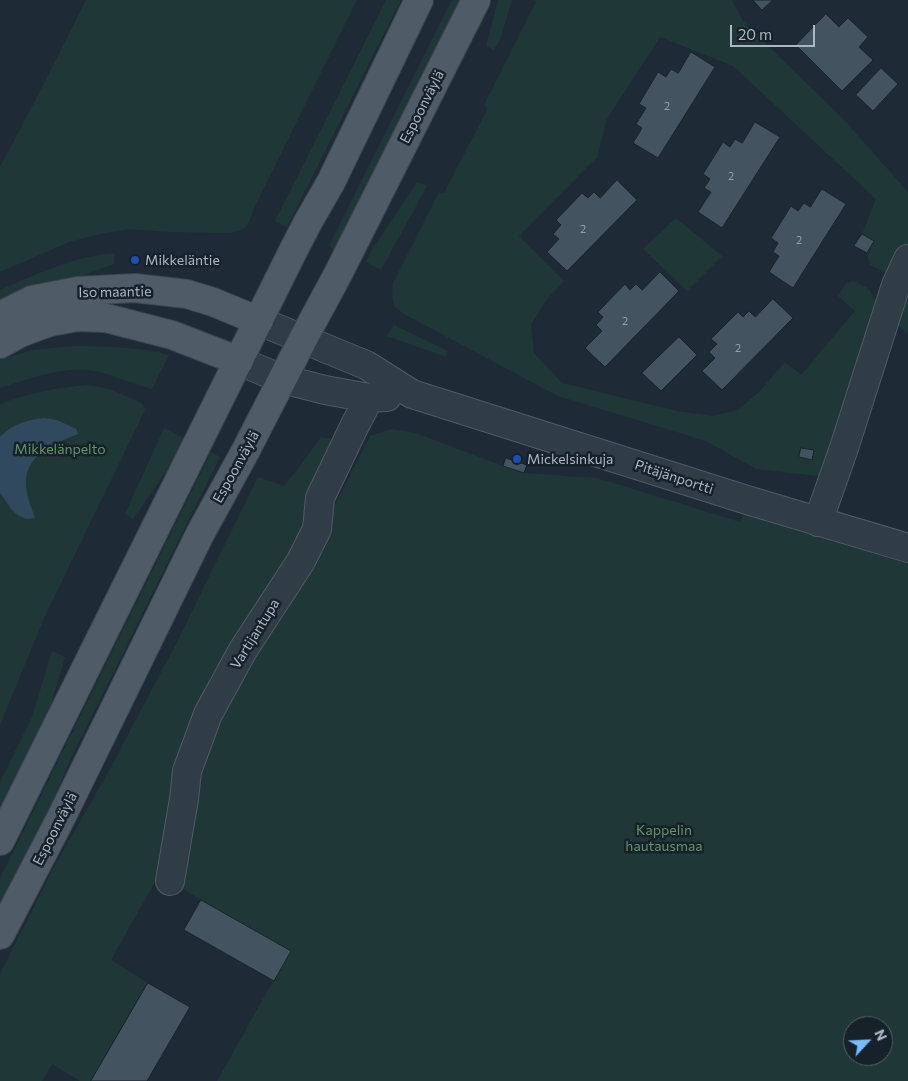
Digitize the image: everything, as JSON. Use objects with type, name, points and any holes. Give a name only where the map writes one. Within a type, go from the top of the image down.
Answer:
[{"type":"main road","points":[[0,840],[308,222],[331,182],[419,0]]},
{"type":"main road","name":"Espoonväylä","points":[[0,935],[61,818],[200,534],[338,274],[476,0]]},
{"type":"main road","name":"Iso maantie","points":[[0,316],[32,300],[78,291],[135,288],[187,294],[213,302],[259,321]]},
{"type":"main road","name":"Iso maantie","points":[[0,344],[20,333],[50,322],[77,317],[106,318],[172,335],[239,361]]},
{"type":"street","points":[[818,522],[896,284],[908,259]]},
{"type":"street","name":"Pitäjänportti","points":[[259,321],[366,365],[412,394],[747,500],[908,548]]},
{"type":"street","name":"Pitäjänportti","points":[[239,361],[282,379],[325,390],[369,398],[412,394]]},
{"type":"street","name":"Vartijantupa","points":[[170,881],[187,771],[208,714],[243,650],[301,561],[318,529],[320,498],[369,398]]},
{"type":"green space","points":[[86,0],[357,0],[248,223],[243,229],[228,233],[129,229],[100,234],[69,242],[0,272],[0,167]]},
{"type":"green space","points":[[386,0],[401,0],[287,227],[275,221]]},
{"type":"green space","points":[[452,0],[461,0],[338,251],[329,246]]},
{"type":"green space","points":[[498,0],[512,0],[500,40],[494,50],[486,46]]},
{"type":"green space","points":[[534,0],[732,0],[743,21],[845,121],[908,192],[908,248],[889,274],[870,265],[867,253],[874,241],[862,234],[876,199],[733,66],[660,37],[607,119],[597,157],[519,236],[564,281],[546,300],[531,325],[534,353],[562,383],[677,411],[713,416],[738,410],[761,390],[785,362],[801,375],[855,311],[838,296],[846,283],[854,281],[869,289],[875,300],[876,316],[819,476],[756,469],[706,441],[558,396],[404,314],[394,306],[392,296],[393,283],[439,192],[444,193],[488,108],[484,105],[536,2]]},
{"type":"green space","points":[[417,182],[427,186],[381,270],[366,262]]},
{"type":"green space","points":[[676,218],[722,256],[687,291],[643,249]]},
{"type":"green space","points":[[115,253],[114,264],[53,286],[0,302],[0,290],[6,287],[73,261]]},
{"type":"green space","points":[[908,287],[908,333],[895,324]]},
{"type":"green space","points":[[394,325],[448,351],[446,357],[387,336]]},
{"type":"green space","points":[[74,346],[134,348],[169,355],[152,389],[88,370],[49,373],[0,388],[0,360],[32,350]]},
{"type":"green space","name":"Mikkelänpelto","points":[[89,385],[110,389],[143,404],[145,410],[45,616],[0,725],[0,404],[43,391]]},
{"type":"green space","points":[[164,428],[184,438],[172,463],[133,519],[125,514]]},
{"type":"green space","name":"Kappelin hautausmaa","points":[[392,429],[416,433],[524,473],[596,478],[740,522],[745,512],[908,563],[908,1081],[217,1081],[290,951],[159,875],[111,960],[148,983],[91,1081],[80,1081],[52,1064],[42,1081],[0,1081],[0,974],[54,867],[105,778],[176,644],[258,477],[284,486],[321,437],[333,439],[308,492],[335,505],[370,436]]},
{"type":"green space","points":[[211,452],[220,457],[66,769],[50,811],[0,909],[0,878]]},
{"type":"green space","points":[[52,651],[65,657],[45,725],[0,814],[0,782],[32,717]]},
{"type":"water","points":[[44,418],[57,420],[76,429],[78,434],[60,441],[43,451],[30,465],[26,488],[35,518],[26,519],[12,510],[0,493],[0,437],[20,423]]},
{"type":"building","points":[[753,0],[773,0],[762,10]]},
{"type":"building","points":[[826,14],[839,27],[848,18],[868,37],[859,47],[873,60],[842,91],[796,45]]},
{"type":"building","points":[[691,52],[715,67],[658,158],[633,143],[642,128],[636,124],[646,108],[639,104],[658,72],[666,77],[671,69],[678,73]]},
{"type":"building","points":[[881,68],[898,84],[873,111],[856,95]]},
{"type":"building","points":[[755,122],[780,137],[722,228],[698,212],[711,192],[704,188],[710,179],[703,174],[723,142],[730,147],[735,139],[742,143]]},
{"type":"building","points":[[617,180],[637,200],[567,271],[547,252],[559,239],[553,234],[561,225],[556,220],[582,193],[588,198],[594,192],[600,198]]},
{"type":"building","points":[[822,189],[846,204],[793,288],[769,272],[779,256],[773,252],[778,243],[771,238],[791,206],[798,211],[804,203],[810,207]]},
{"type":"building","points":[[862,234],[874,241],[867,253],[854,246]]},
{"type":"building","points":[[660,272],[679,291],[605,367],[585,348],[602,331],[596,325],[603,317],[598,312],[625,284],[630,290],[636,284],[642,290]]},
{"type":"building","points":[[773,299],[793,318],[722,390],[702,371],[715,358],[709,352],[717,344],[711,339],[738,312],[743,317],[749,311],[755,317]]},
{"type":"building","points":[[679,337],[697,355],[661,391],[642,373]]},
{"type":"building","points":[[801,448],[814,450],[812,460],[799,457]]},
{"type":"building","points":[[506,458],[527,465],[524,473],[503,466]]},
{"type":"building","points":[[201,900],[291,951],[274,981],[184,930]]},
{"type":"building","points":[[148,983],[190,1007],[147,1081],[91,1081]]},
{"type":"place","name":"Mikkeläntie","points":[[135,260]]},
{"type":"place","name":"Mickelsinkuja","points":[[517,459]]}]
